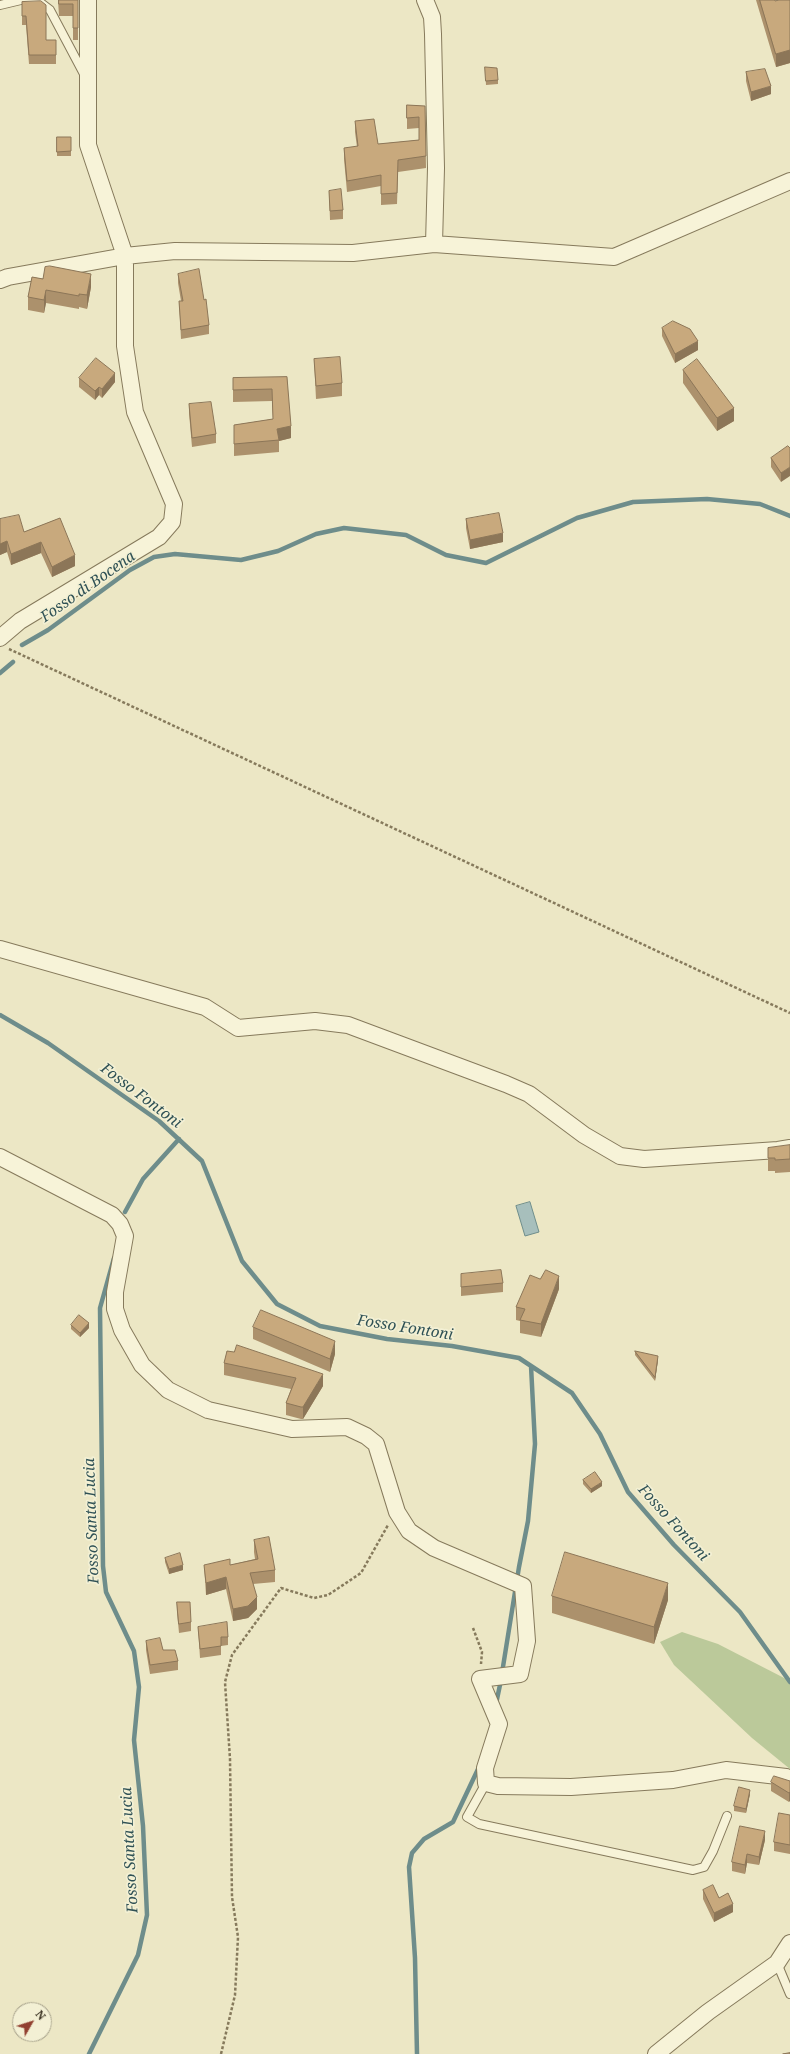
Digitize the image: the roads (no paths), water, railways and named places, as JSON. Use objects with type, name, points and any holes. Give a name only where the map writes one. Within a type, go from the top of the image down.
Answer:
[{"type":"street","points":[[4,643],[20,621],[159,537],[172,522],[174,504],[135,412],[125,346],[125,256],[88,145],[88,0]]},
{"type":"street","points":[[425,0],[432,17],[433,34],[436,168],[434,244]]},
{"type":"street","points":[[0,280],[8,277],[125,256],[175,250],[353,253],[434,244],[614,257],[790,181]]},
{"type":"street","points":[[0,949],[205,1007],[238,1028],[315,1021],[348,1025],[529,1094],[584,1135],[620,1156],[644,1159],[790,1148]]},
{"type":"street","points":[[0,1157],[112,1215],[120,1224],[125,1236],[115,1292],[115,1309],[122,1330],[142,1365],[168,1390],[208,1410],[292,1429],[347,1427],[366,1436],[376,1444],[397,1512],[410,1531],[434,1548],[523,1586],[526,1640],[520,1674],[480,1679],[498,1724],[485,1768],[486,1782],[498,1786],[571,1787],[673,1780],[726,1770],[786,1777],[790,1780]]},
{"type":"street","points":[[656,2054],[708,2012],[777,1963],[790,1943]]},
{"type":"lane","points":[[0,5],[22,0],[37,0],[50,10],[87,80]]},
{"type":"lane","points":[[486,1782],[466,1817],[479,1824],[693,1870],[704,1867],[713,1851],[727,1816]]},
{"type":"lane","points":[[777,1963],[790,1994]]},
{"type":"water","points":[[530,1202],[539,1232],[525,1236],[516,1206]]},
{"type":"waterway","name":"Fosso di Bocena","points":[[22,645],[48,630],[130,570],[154,557],[175,554],[241,560],[278,551],[316,534],[344,528],[406,535],[446,555],[486,563],[577,518],[633,502],[707,499],[760,504],[790,516]]},
{"type":"waterway","name":"Fosso di Bocena","points":[[0,673],[13,662]]},
{"type":"waterway","name":"Fosso Fontoni","points":[[0,1015],[48,1043],[159,1121],[202,1161],[242,1261],[277,1304],[320,1326],[387,1339],[452,1346],[519,1358],[572,1393],[600,1434],[628,1492],[674,1545],[740,1612],[790,1682]]},
{"type":"waterway","name":"Fosso Santa Lucia","points":[[125,1212],[143,1179],[179,1139]]},
{"type":"waterway","name":"Fosso Santa Lucia","points":[[89,2054],[138,1955],[147,1915],[143,1826],[134,1740],[139,1687],[134,1651],[106,1592],[103,1566],[100,1308],[114,1258]]},
{"type":"waterway","points":[[502,1673],[528,1521],[535,1444],[531,1366]]},
{"type":"waterway","points":[[496,1704],[501,1680]]},
{"type":"waterway","points":[[417,2054],[415,1958],[409,1867],[412,1853],[424,1839],[453,1822],[479,1767]]}]
